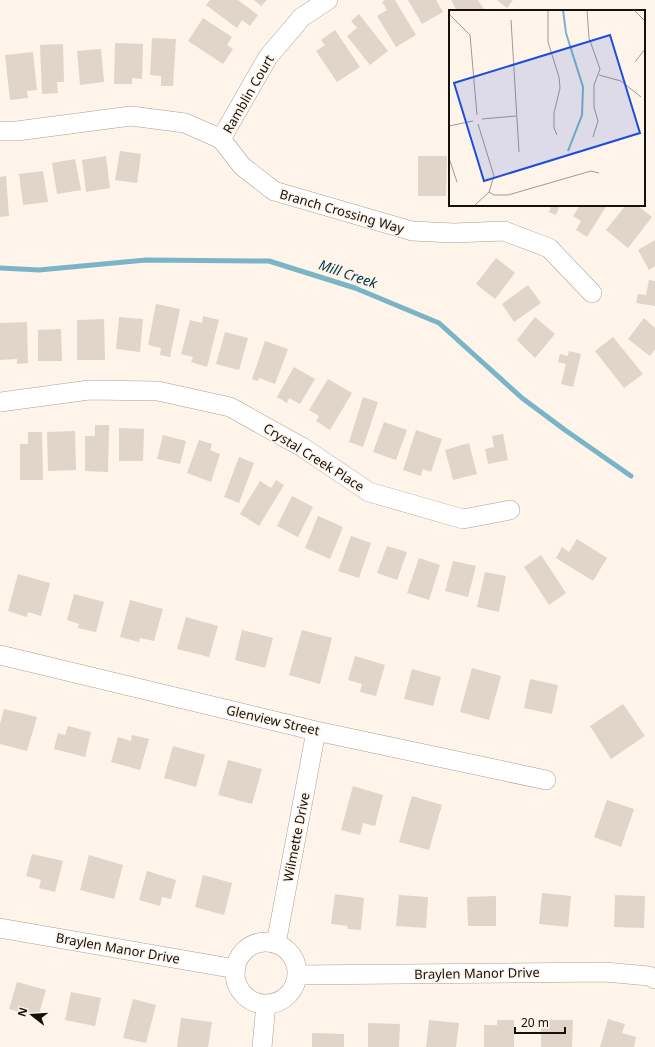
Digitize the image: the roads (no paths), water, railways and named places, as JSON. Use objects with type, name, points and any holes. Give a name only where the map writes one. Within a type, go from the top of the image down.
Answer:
[{"type":"street","name":"Ramblin Court","points":[[221,139],[268,57],[302,17],[328,0]]},
{"type":"street","name":"Branch Crossing Way","points":[[0,131],[17,131],[131,116],[185,123],[221,139],[242,166],[274,191],[412,231],[454,233],[504,231],[549,248],[592,293]]},
{"type":"street","name":"Crystal Creek Place","points":[[0,402],[89,390],[165,393],[230,407],[302,447],[369,492],[462,520],[510,510]]},
{"type":"street","name":"Glenview Street","points":[[0,655],[316,730],[546,780]]},
{"type":"street","name":"Wilmette Drive","points":[[276,944],[316,730]]},
{"type":"street","name":"Braylen Manor Drive","points":[[0,928],[236,969]]},
{"type":"street","points":[[267,942],[276,944],[285,948],[292,956],[296,965],[297,975],[295,984],[284,999],[275,1003],[266,1004],[255,1002],[243,993],[236,979],[236,969],[241,956],[250,947],[267,942]]},
{"type":"street","name":"Braylen Manor Drive","points":[[297,975],[605,972],[649,976],[655,979]]},
{"type":"street","points":[[262,1047],[266,1004]]},
{"type":"waterway","name":"Mill Creek","points":[[0,268],[39,270],[146,260],[269,261],[355,288],[439,323],[522,398],[631,476]]}]
